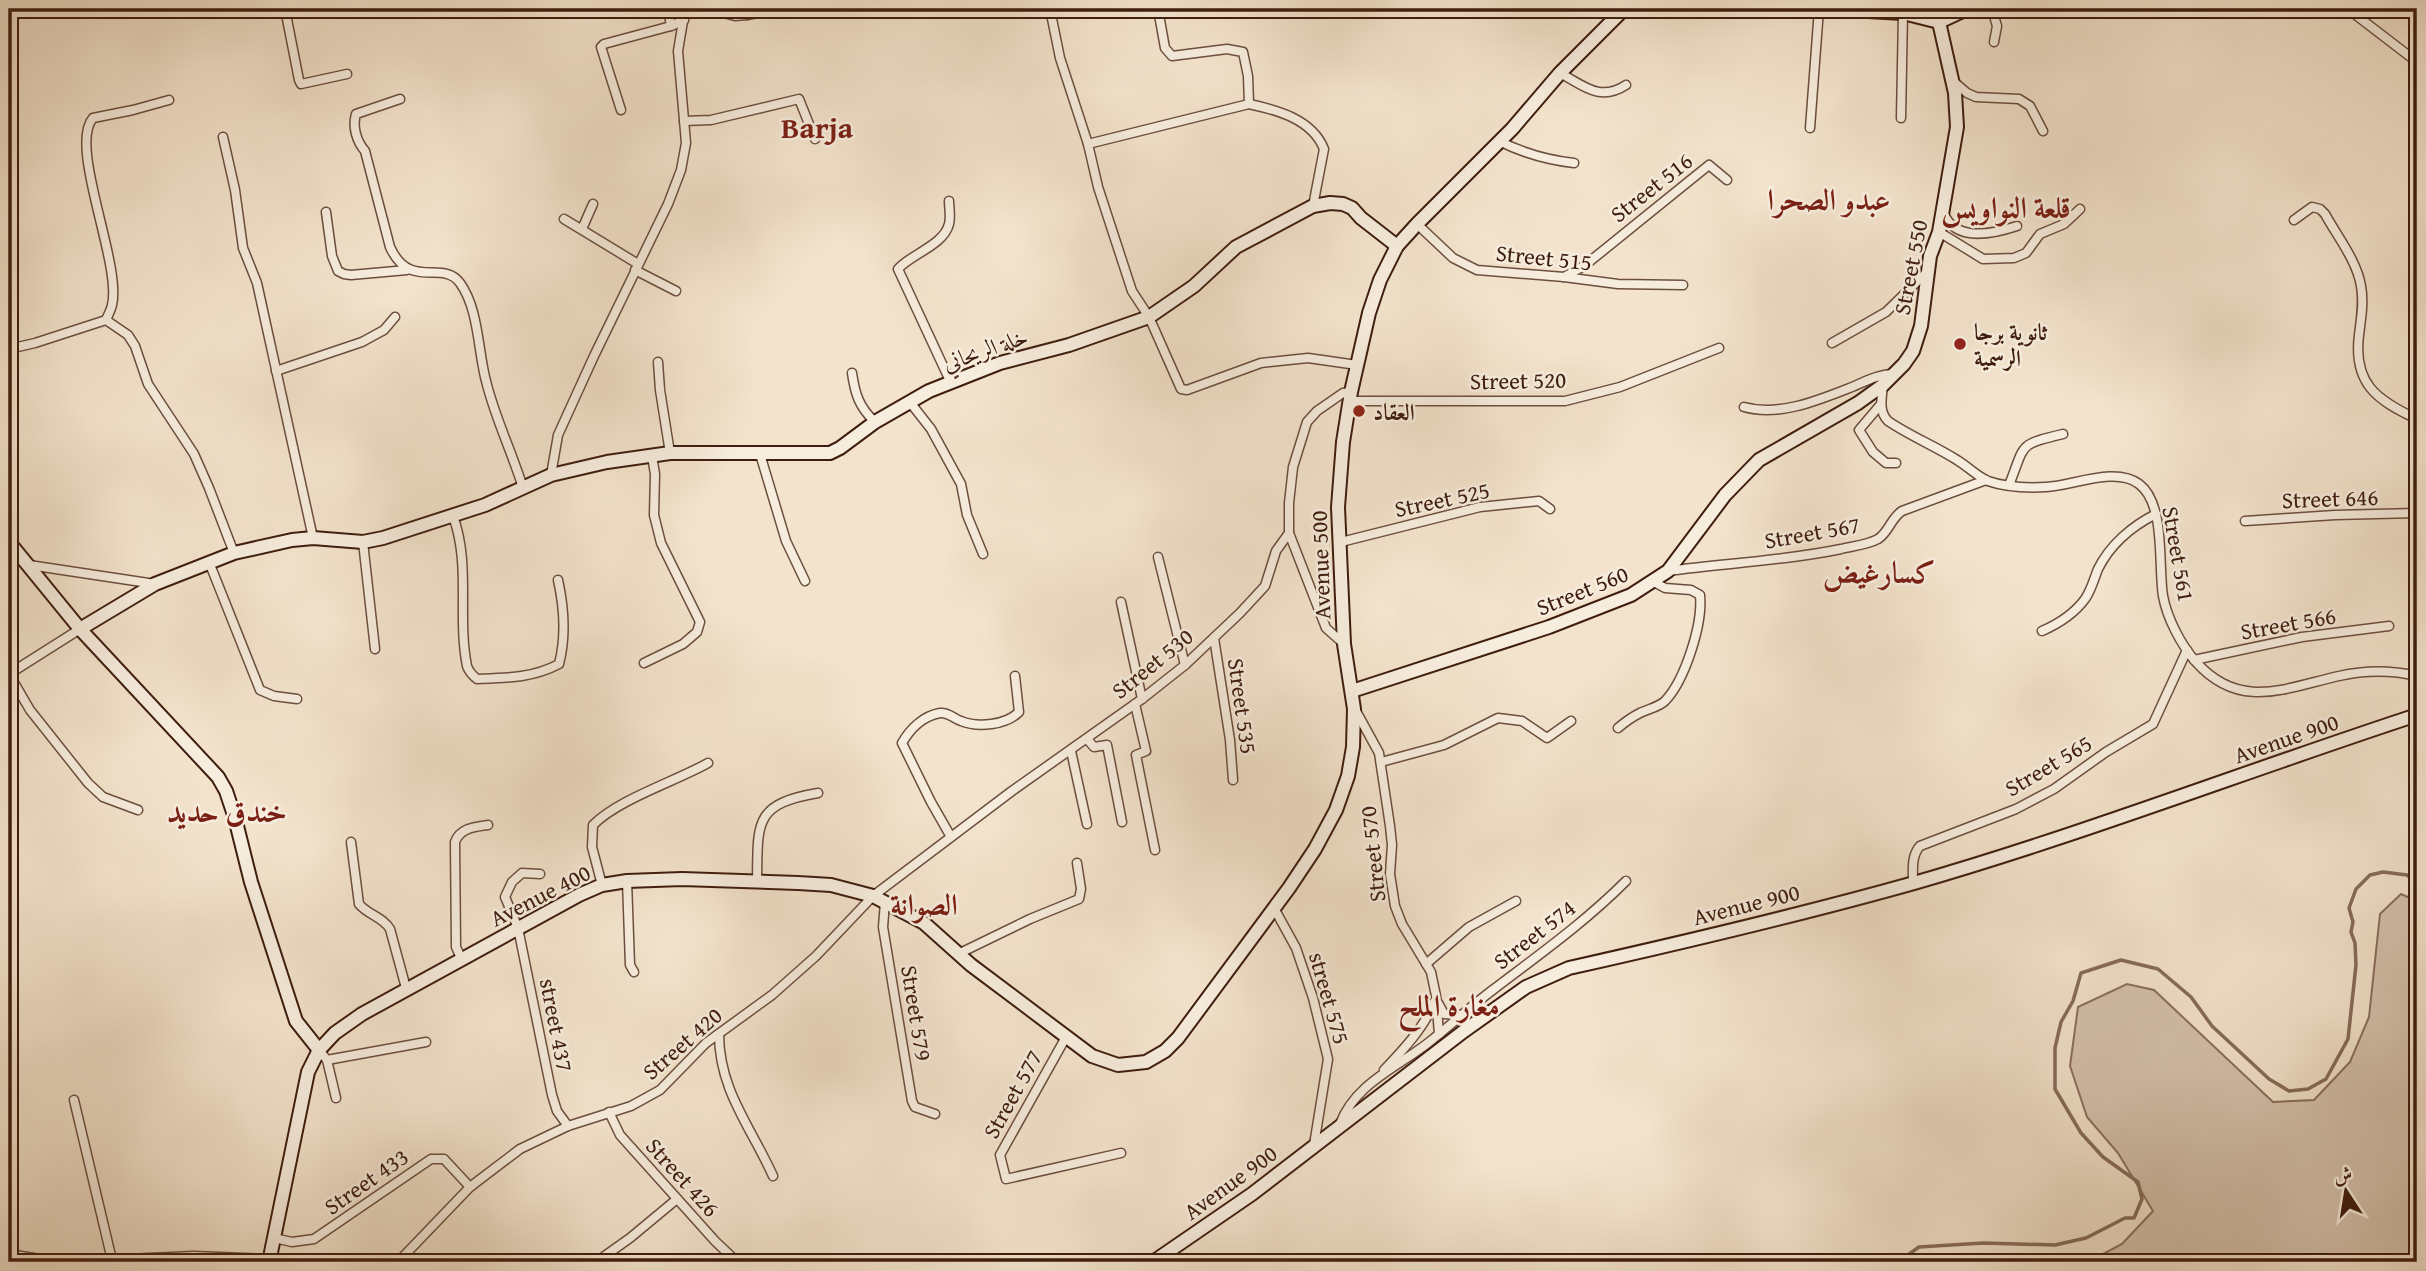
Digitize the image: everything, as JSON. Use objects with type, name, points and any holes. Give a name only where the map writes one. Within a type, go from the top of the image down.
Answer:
[{"type":"main road","name":"Avenue 500","points":[[1066,1037],[1092,1056],[1118,1065],[1146,1062],[1157,1057],[1178,1038],[1274,908],[1314,849],[1336,810],[1350,766],[1354,709],[1344,644],[1338,507],[1343,442],[1357,365],[1376,291],[1397,246],[1623,9]]},
{"type":"main road","points":[[1833,9],[1903,13],[1939,22],[1967,9]]},
{"type":"main road","name":"Street 550","points":[[1883,385],[1910,357],[1917,340],[1930,256],[1939,232],[1957,127],[1957,103],[1939,22]]},
{"type":"main road","name":"خلة الريحاني","points":[[80,629],[155,584],[234,553],[264,545],[313,538],[363,542],[406,532],[485,505],[546,478],[607,462],[670,453],[830,453],[909,401],[951,383],[999,363],[1069,345],[1149,317],[1194,286],[1236,247],[1313,206],[1330,203],[1352,208],[1397,246]]},
{"type":"main road","name":"Street 560","points":[[1352,691],[1596,610],[1632,595],[1668,571],[1725,495],[1759,460],[1858,403],[1883,385]]},
{"type":"main road","points":[[11,547],[29,565],[80,629],[218,777],[235,818],[251,882],[296,1021],[323,1055]]},
{"type":"main road","name":"Avenue 900","points":[[1153,1262],[1252,1194],[1464,1031],[1526,987],[1548,976],[1569,968],[1737,929],[1913,883],[2107,822],[2417,715]]},
{"type":"main road","name":"Avenue 400","points":[[269,1261],[308,1072],[345,1024],[406,988],[579,895],[603,885],[627,881],[682,879],[757,882],[831,886],[873,896],[924,923],[958,954],[1066,1037]]},
{"type":"street","points":[[285,9],[289,38],[301,83],[347,74]]},
{"type":"street","points":[[668,9],[671,26]]},
{"type":"street","points":[[546,478],[558,435],[668,204],[681,170],[686,143],[678,51],[685,9]]},
{"type":"street","points":[[621,110],[601,47],[614,40],[683,22],[691,9]]},
{"type":"street","points":[[709,9],[735,16],[781,9]]},
{"type":"street","points":[[1050,9],[1060,58],[1132,291],[1149,317],[1181,389],[1187,390],[1261,363],[1308,358],[1357,365]]},
{"type":"street","points":[[1158,9],[1165,48],[1172,56],[1227,49],[1243,52],[1248,76],[1249,104]]},
{"type":"street","points":[[1381,9],[1391,9]]},
{"type":"street","points":[[1411,9],[1423,12],[1440,9]]},
{"type":"street","points":[[1810,128],[1819,9]]},
{"type":"street","points":[[1992,9],[1997,26],[1994,42]]},
{"type":"street","points":[[2348,9],[2417,62]]},
{"type":"street","points":[[1901,118],[1903,13]]},
{"type":"street","points":[[1560,73],[1601,94],[1613,93],[1626,85]]},
{"type":"street","points":[[1953,82],[1976,97],[2019,99],[2030,106],[2043,131]]},
{"type":"street","points":[[400,99],[356,114],[354,119],[358,143],[365,151],[390,247],[396,259],[407,270]]},
{"type":"street","points":[[684,121],[710,120],[799,99],[816,139]]},
{"type":"street","points":[[106,320],[112,304],[113,286],[92,184],[87,135],[89,122],[93,118],[169,100]]},
{"type":"street","points":[[1088,144],[1249,104],[1273,109],[1307,126],[1322,142],[1324,149],[1313,206]]},
{"type":"street","points":[[223,137],[235,190],[243,248],[257,283],[313,538]]},
{"type":"street","points":[[1499,141],[1520,151],[1574,163]]},
{"type":"street","name":"Street 516","points":[[1564,277],[1584,266],[1709,165],[1727,180]]},
{"type":"street","points":[[949,201],[949,225],[945,232],[925,251],[907,259],[898,269],[951,383]]},
{"type":"street","points":[[582,229],[593,204]]},
{"type":"street","points":[[2294,220],[2312,206],[2325,214],[2354,265],[2361,283],[2363,304],[2358,346],[2362,377],[2380,398],[2417,419]]},
{"type":"street","points":[[1939,232],[1983,259],[2014,258],[2026,253],[2040,234],[2064,224],[2080,209]]},
{"type":"street","points":[[1942,211],[1947,222],[1953,226],[1978,234],[1990,234],[2017,226]]},
{"type":"street","points":[[327,212],[332,256],[338,271],[352,275],[407,270],[451,275],[460,282],[479,340],[485,380],[523,488]]},
{"type":"street","points":[[564,219],[676,291]]},
{"type":"street","name":"Street 515","points":[[1417,224],[1454,258],[1477,270],[1618,284],[1683,285]]},
{"type":"street","points":[[1832,343],[1886,312],[1927,272]]},
{"type":"street","points":[[276,371],[362,342],[384,330],[395,317]]},
{"type":"street","points":[[9,349],[106,320]]},
{"type":"street","points":[[106,320],[128,335],[135,346],[148,384],[194,454],[234,553]]},
{"type":"street","name":"Street 520","points":[[1351,396],[1565,401],[1601,394],[1718,348]]},
{"type":"street","points":[[658,362],[670,453]]},
{"type":"street","points":[[852,373],[856,397],[864,412],[875,422]]},
{"type":"street","points":[[1744,407],[1765,411],[1788,407],[1824,398],[1883,374],[1894,374]]},
{"type":"street","points":[[1883,385],[1881,404],[1859,430],[1873,452],[1886,463],[1896,463]]},
{"type":"street","name":"Street 530","points":[[873,896],[1185,665],[1265,586],[1276,551],[1289,533],[1293,467],[1307,422],[1317,411],[1343,393],[1351,396]]},
{"type":"street","points":[[909,401],[931,429],[961,484],[967,514],[983,554]]},
{"type":"street","name":"Street 561","points":[[1881,404],[1884,418],[1888,421],[1986,480],[2008,485],[2053,487],[2112,477],[2138,483],[2146,490],[2156,514],[2164,597],[2187,650],[2204,671],[2228,686],[2255,692],[2283,691],[2339,676],[2384,670],[2417,676]]},
{"type":"street","points":[[2008,485],[2020,454],[2029,443],[2063,434]]},
{"type":"street","points":[[760,454],[786,541],[804,582]]},
{"type":"street","points":[[644,663],[683,644],[697,632],[700,622],[661,543],[654,515],[655,474],[652,456]]},
{"type":"street","name":"Street 567","points":[[1668,571],[1783,560],[1868,543],[1882,537],[1892,519],[1902,511],[1986,480]]},
{"type":"street","name":"Street 525","points":[[1340,542],[1480,507],[1539,501],[1550,509]]},
{"type":"street","name":"Street 646","points":[[2245,522],[2335,515],[2417,513]]},
{"type":"street","points":[[2042,631],[2075,610],[2087,597],[2099,566],[2116,544],[2136,525],[2156,514]]},
{"type":"street","points":[[453,516],[462,556],[468,667],[477,679],[530,675],[559,664],[563,628],[558,580]]},
{"type":"street","points":[[1289,533],[1326,628],[1344,644]]},
{"type":"street","points":[[363,542],[375,649]]},
{"type":"street","points":[[1158,557],[1185,665]]},
{"type":"street","points":[[209,562],[260,690],[274,696],[297,699]]},
{"type":"street","points":[[29,565],[155,584]]},
{"type":"street","points":[[1618,728],[1639,713],[1664,702],[1679,680],[1693,644],[1701,604],[1700,595],[1691,590],[1665,589],[1654,582]]},
{"type":"street","points":[[1121,602],[1146,751],[1136,755],[1155,850]]},
{"type":"street","name":"Street 566","points":[[2194,660],[2302,637],[2389,626]]},
{"type":"street","points":[[80,629],[9,674],[30,710],[88,783],[103,797],[138,810]]},
{"type":"street","name":"Street 535","points":[[1214,638],[1233,780]]},
{"type":"street","name":"Street 565","points":[[1913,883],[1913,862],[1920,845],[2016,809],[2054,789],[2152,724],[2187,650]]},
{"type":"street","points":[[951,836],[902,743],[916,724],[940,713],[949,714],[962,722],[987,724],[1014,718],[1019,712],[1016,676]]},
{"type":"street","name":"Street 570","points":[[1354,709],[1379,753],[1392,845],[1390,874],[1395,906],[1434,982],[1439,1034]]},
{"type":"street","points":[[1381,762],[1444,745],[1498,718],[1522,721],[1547,738],[1571,721]]},
{"type":"street","points":[[1087,739],[1094,747],[1107,745],[1122,822]]},
{"type":"street","points":[[1071,751],[1087,824]]},
{"type":"street","points":[[603,885],[592,847],[593,825],[601,817],[627,802],[708,763]]},
{"type":"street","points":[[757,882],[764,816],[772,807],[785,800],[818,793]]},
{"type":"street","points":[[462,960],[456,947],[454,842],[458,834],[488,825]]},
{"type":"street","points":[[351,842],[359,904],[365,912],[386,922],[390,929],[406,988]]},
{"type":"street","points":[[958,954],[1079,899],[1081,889],[1077,863]]},
{"type":"street","name":"street 437","points":[[540,874],[522,873],[512,881],[506,897],[518,928],[546,1074],[557,1111],[568,1126]]},
{"type":"street","points":[[627,881],[630,965],[634,972]]},
{"type":"street","name":"Street 574","points":[[1340,1124],[1346,1108],[1362,1089],[1401,1063],[1575,928],[1626,881]]},
{"type":"street","name":"Street 420","points":[[398,1262],[470,1187],[520,1149],[568,1126],[631,1106],[660,1090],[691,1056],[772,995],[824,947],[873,896]]},
{"type":"street","points":[[1426,964],[1469,927],[1516,901]]},
{"type":"street","name":"Street 579","points":[[885,902],[883,927],[912,1101],[915,1107],[935,1115]]},
{"type":"street","name":"street 575","points":[[1274,908],[1296,948],[1313,998],[1328,1059],[1314,1145]]},
{"type":"street","points":[[1436,996],[1444,1014],[1463,1015]]},
{"type":"street","points":[[1377,1078],[1431,1011],[1436,996]]},
{"type":"street","points":[[719,1034],[719,1058],[725,1082],[773,1176]]},
{"type":"street","name":"Street 577","points":[[1066,1037],[1000,1155],[1006,1180],[1121,1153]]},
{"type":"street","points":[[336,1098],[323,1055],[426,1042]]},
{"type":"street","points":[[74,1100],[112,1260]]},
{"type":"street","name":"Street 426","points":[[609,1112],[620,1136],[737,1262]]},
{"type":"street","name":"Street 433","points":[[274,1238],[292,1242],[314,1239],[431,1159],[444,1159],[470,1187]]},
{"type":"street","points":[[599,1260],[677,1199]]},
{"type":"street","points":[[9,1254],[58,1262],[194,1256],[269,1261]]},
{"type":"shaded area","points":[[2401,894],[2417,901],[2417,1262],[2088,1262],[2122,1244],[2153,1211],[2118,1153],[2087,1117],[2070,1066],[2078,1007],[2127,984],[2154,990],[2273,1102],[2314,1100],[2350,1062],[2369,1017],[2380,914]]},
{"type":"waterway","points":[[1883,1262],[1905,1257],[1919,1247],[1983,1243],[2055,1245],[2086,1238],[2125,1218],[2134,1218],[2142,1199],[2138,1182],[2103,1157],[2081,1133],[2055,1089],[2055,1048],[2061,1022],[2073,1001],[2081,973],[2121,960],[2158,969],[2191,997],[2212,1026],[2269,1079],[2289,1091],[2308,1089],[2326,1079],[2348,1039],[2356,965],[2355,943],[2351,932],[2353,922],[2349,908],[2356,889],[2370,875],[2383,872],[2407,875],[2417,884]]},
{"type":"place","name":"ثانوية برجا الرسمية","points":[[1960,344]]},
{"type":"place","name":"العقاد","points":[[1359,411]]},
{"type":"district","name":"Barja","points":[[817,127]]},
{"type":"district","name":"عبدو الصحرا","points":[[1829,199]]},
{"type":"district","name":"قلعة النواويس","points":[[2006,207]]},
{"type":"district","name":"كسارغيض","points":[[1879,572]]},
{"type":"district","name":"خندق حديد","points":[[227,811]]},
{"type":"district","name":"الصوانة","points":[[924,904]]},
{"type":"district","name":"مغارة الملح","points":[[1449,1005]]}]
